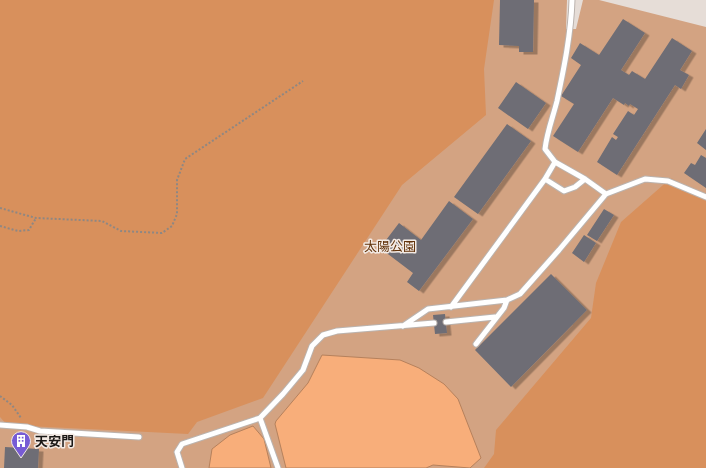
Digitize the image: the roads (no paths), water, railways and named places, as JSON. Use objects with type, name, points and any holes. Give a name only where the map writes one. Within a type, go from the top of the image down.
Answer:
[{"type":"lane","points":[[572,0],[571,29],[556,102],[546,136],[545,149],[555,162],[585,179],[606,194]]},
{"type":"lane","points":[[451,307],[545,179],[555,162]]},
{"type":"lane","points":[[545,179],[564,191],[575,187],[585,179]]},
{"type":"lane","points":[[403,326],[428,309],[507,300],[520,294],[606,194],[645,179],[668,181],[706,197]]},
{"type":"lane","points":[[476,344],[495,317],[504,308],[507,300]]},
{"type":"lane","points":[[446,322],[495,317]]},
{"type":"lane","points":[[182,468],[178,452],[182,444],[260,418],[284,394],[303,370],[312,346],[323,335],[337,331],[434,323]]},
{"type":"lane","points":[[260,418],[278,468]]},
{"type":"lane","points":[[0,425],[27,427],[40,431],[139,437]]},
{"type":"place","name":"天安門","points":[[21,458]]},
{"type":"park label","name":"太陽公園","points":[[390,246]]}]
